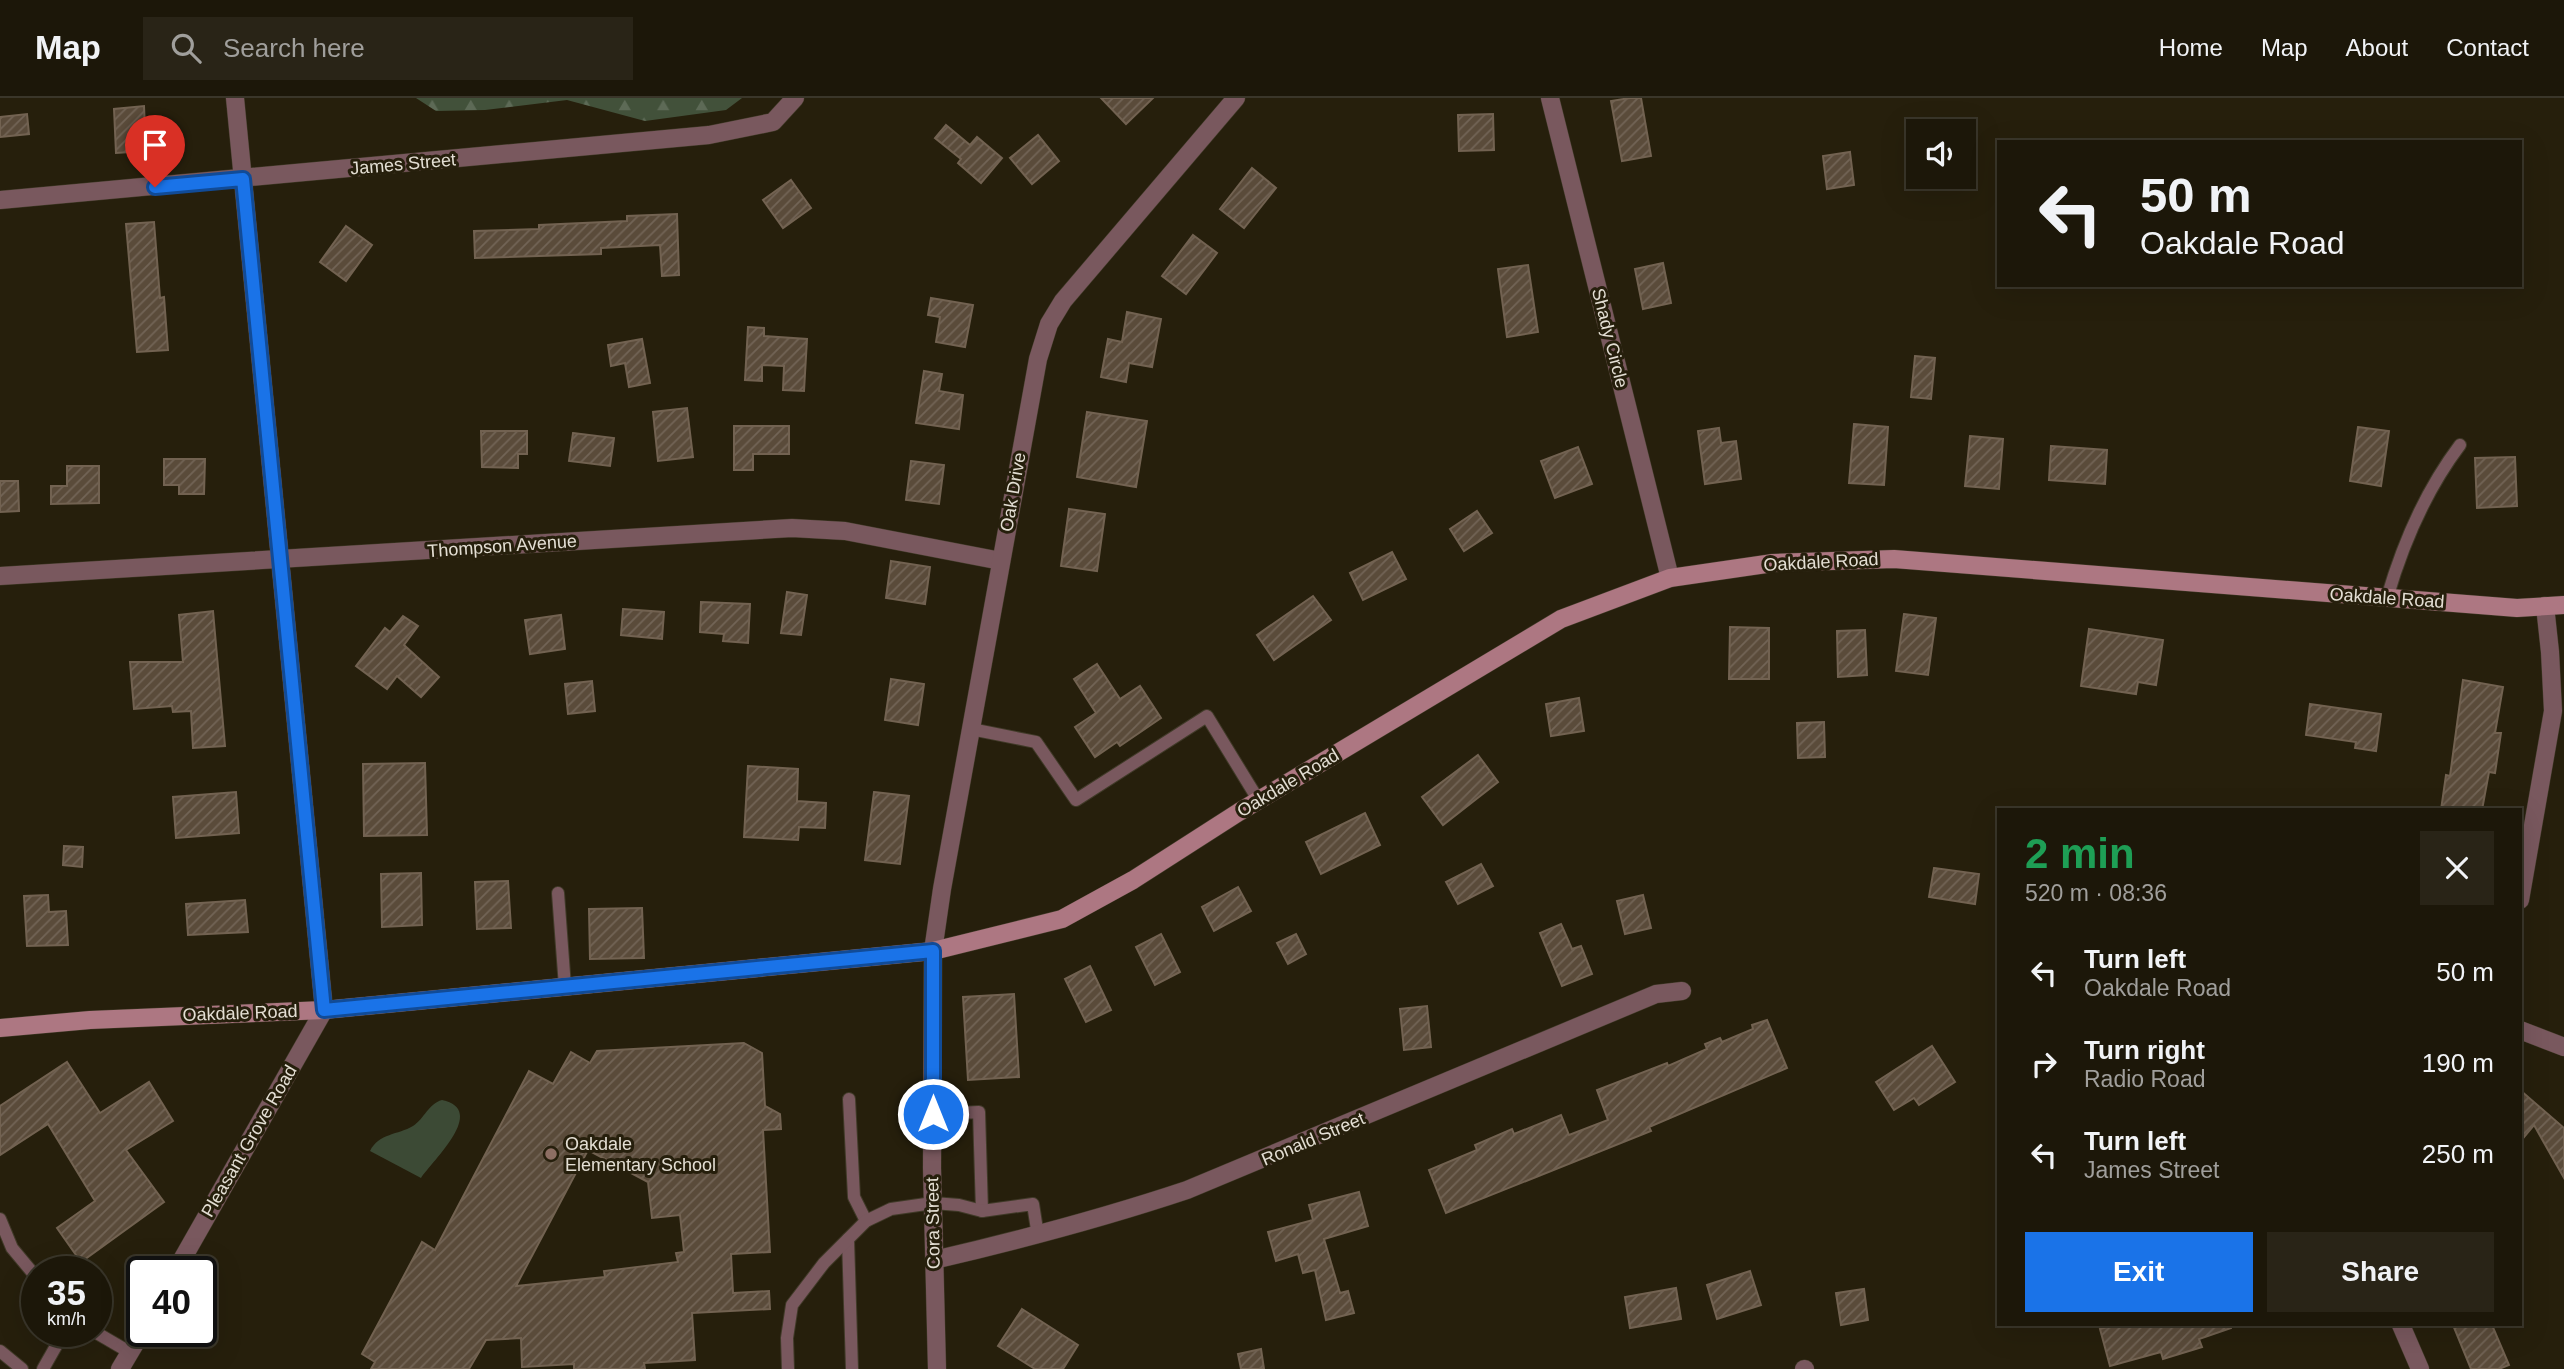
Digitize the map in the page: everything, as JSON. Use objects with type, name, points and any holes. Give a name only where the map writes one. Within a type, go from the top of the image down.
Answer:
[{"type":"main road","name":"Oakdale Road","points":[[0,1028],[90,1020],[324,1010],[933,951],[1062,919],[1133,880],[1560,619],[1670,578],[1773,563],[1894,559],[2517,608],[2564,605]]},
{"type":"street","points":[[234,98],[324,1010]]},
{"type":"street","name":"James Street","points":[[0,200],[709,135],[773,122],[794,98]]},
{"type":"street","name":"Oak Drive","points":[[933,951],[1000,561],[1038,359],[1049,324],[1079,280],[1236,98]]},
{"type":"street","name":"Shady Circle","points":[[1550,98],[1670,578]]},
{"type":"street","name":"Thompson Avenue","points":[[0,576],[792,528],[845,531],[1000,561]]},
{"type":"street","points":[[2522,881],[2553,711],[2545,606]]},
{"type":"street","name":"Cora Street","points":[[933,951],[933,1203],[937,1369]]},
{"type":"street","name":"Ronald Street","points":[[934,1260],[1111,1216],[1235,1171],[1656,995],[1682,990]]},
{"type":"street","name":"Pleasant Grove Road","points":[[184,1256],[324,1010]]},
{"type":"street","points":[[2522,1031],[2564,1047]]},
{"type":"street","points":[[2400,1326],[2420,1369]]},
{"type":"street","points":[[120,1369],[134,1347]]},
{"type":"lane","points":[[2387,598],[2401,550],[2442,470],[2460,445]]},
{"type":"lane","points":[[971,729],[1036,742],[1076,800],[1207,716],[1259,801]]},
{"type":"lane","points":[[558,893],[565,986]]},
{"type":"lane","points":[[849,1099],[854,1197],[866,1221]]},
{"type":"lane","points":[[933,1114],[979,1112],[982,1211]]},
{"type":"lane","points":[[788,1369],[787,1338],[792,1305],[824,1263],[866,1221],[891,1209],[933,1203],[959,1205],[982,1211],[1033,1204],[1038,1236]]},
{"type":"lane","points":[[0,1219],[12,1248],[21,1259]]},
{"type":"lane","points":[[848,1239],[852,1369]]},
{"type":"lane","points":[[112,1342],[131,1353]]},
{"type":"lane","points":[[43,1369],[55,1347]]},
{"type":"lane","points":[[0,1351],[22,1369]]},
{"type":"green space","points":[[416,98],[742,98],[726,110],[645,121],[567,100],[485,110],[436,111]]},
{"type":"green space","points":[[442,1100],[455,1105],[460,1114],[459,1124],[445,1148],[421,1178],[370,1151],[378,1141],[413,1126],[433,1105]]},
{"type":"building","points":[[1101,98],[1153,98],[1126,124]]},
{"type":"building","points":[[1641,98],[1651,156],[1622,161],[1611,101]]},
{"type":"building","points":[[144,106],[146,151],[116,153],[114,109]]},
{"type":"building","points":[[27,114],[29,134],[0,137],[0,117]]},
{"type":"building","points":[[1493,114],[1494,150],[1459,151],[1458,115]]},
{"type":"building","points":[[946,125],[970,145],[977,137],[1002,158],[981,183],[958,163],[961,159],[935,138]]},
{"type":"building","points":[[1038,135],[1059,161],[1032,184],[1010,158]]},
{"type":"building","points":[[1850,152],[1854,185],[1827,189],[1823,156]]},
{"type":"building","points":[[1252,168],[1276,188],[1244,228],[1220,209]]},
{"type":"building","points":[[791,180],[811,208],[783,228],[763,200]]},
{"type":"building","points":[[677,214],[679,275],[662,276],[660,245],[601,248],[601,254],[475,258],[474,231],[539,229],[539,225],[627,221],[627,216]]},
{"type":"building","points":[[154,222],[160,298],[164,297],[168,350],[137,352],[126,224]]},
{"type":"building","points":[[346,226],[372,245],[346,281],[320,262]]},
{"type":"building","points":[[1193,235],[1217,253],[1186,294],[1162,276]]},
{"type":"building","points":[[1663,263],[1671,303],[1643,309],[1635,269]]},
{"type":"building","points":[[1528,265],[1538,332],[1507,337],[1498,269]]},
{"type":"building","points":[[931,298],[973,305],[965,347],[936,342],[940,317],[928,315]]},
{"type":"building","points":[[1127,312],[1161,319],[1152,367],[1129,363],[1126,382],[1101,377],[1108,339],[1122,342]]},
{"type":"building","points":[[748,327],[764,328],[764,336],[807,339],[804,391],[783,390],[784,366],[762,365],[762,381],[745,380]]},
{"type":"building","points":[[642,339],[650,383],[629,387],[625,363],[611,366],[608,345]]},
{"type":"building","points":[[1915,356],[1935,358],[1931,399],[1911,397]]},
{"type":"building","points":[[924,371],[942,374],[939,391],[963,395],[959,429],[916,423]]},
{"type":"building","points":[[687,408],[693,457],[658,461],[653,412]]},
{"type":"building","points":[[1087,412],[1147,421],[1136,487],[1077,477]]},
{"type":"building","points":[[1854,424],[1888,427],[1884,485],[1849,483]]},
{"type":"building","points":[[734,426],[789,426],[789,454],[753,454],[753,470],[734,470]]},
{"type":"building","points":[[2358,427],[2389,431],[2381,486],[2350,481]]},
{"type":"building","points":[[1719,428],[1721,443],[1736,441],[1741,479],[1705,484],[1698,431]]},
{"type":"building","points":[[481,431],[527,431],[527,454],[518,454],[518,468],[482,467]]},
{"type":"building","points":[[573,433],[614,438],[610,466],[569,461]]},
{"type":"building","points":[[1970,436],[2003,439],[1999,489],[1965,486]]},
{"type":"building","points":[[2051,446],[2107,450],[2105,484],[2049,480]]},
{"type":"building","points":[[1578,447],[1592,484],[1555,498],[1541,461]]},
{"type":"building","points":[[2515,457],[2517,506],[2477,508],[2475,458]]},
{"type":"building","points":[[164,459],[205,459],[204,494],[179,494],[179,485],[164,485]]},
{"type":"building","points":[[911,461],[944,465],[939,504],[906,500]]},
{"type":"building","points":[[67,466],[99,466],[99,503],[51,504],[51,486],[67,486]]},
{"type":"building","points":[[0,481],[18,481],[19,511],[0,512]]},
{"type":"building","points":[[1069,509],[1105,514],[1097,571],[1061,566]]},
{"type":"building","points":[[1477,511],[1492,533],[1464,551],[1450,529]]},
{"type":"building","points":[[1392,552],[1406,579],[1363,600],[1350,573]]},
{"type":"building","points":[[891,561],[930,567],[925,604],[886,598]]},
{"type":"building","points":[[787,592],[807,595],[801,635],[781,633]]},
{"type":"building","points":[[1313,596],[1331,620],[1274,660],[1257,635]]},
{"type":"building","points":[[701,602],[750,604],[748,643],[723,641],[724,634],[700,632]]},
{"type":"building","points":[[623,609],[664,612],[662,639],[621,635]]},
{"type":"building","points":[[213,611],[225,746],[193,748],[191,711],[173,712],[172,706],[134,709],[130,662],[183,662],[179,615]]},
{"type":"building","points":[[1904,614],[1936,618],[1928,675],[1896,671]]},
{"type":"building","points":[[561,615],[565,649],[530,654],[525,620]]},
{"type":"building","points":[[403,616],[418,626],[404,645],[439,677],[421,697],[397,676],[387,689],[356,666],[385,628],[390,632]]},
{"type":"building","points":[[1730,627],[1769,628],[1769,679],[1729,679]]},
{"type":"building","points":[[2089,629],[2163,640],[2156,685],[2138,682],[2136,694],[2081,686]]},
{"type":"building","points":[[1865,630],[1867,675],[1838,677],[1837,631]]},
{"type":"building","points":[[1097,664],[1120,699],[1140,686],[1161,718],[1120,746],[1117,742],[1095,757],[1075,727],[1096,713],[1074,679]]},
{"type":"building","points":[[891,679],[924,684],[918,725],[885,720]]},
{"type":"building","points":[[2463,680],[2503,687],[2495,733],[2501,733],[2495,773],[2489,772],[2482,808],[2441,808],[2446,775],[2450,776]]},
{"type":"building","points":[[592,681],[595,711],[568,714],[565,684]]},
{"type":"building","points":[[1579,698],[1584,731],[1551,736],[1546,704]]},
{"type":"building","points":[[2310,704],[2381,714],[2376,751],[2355,748],[2356,742],[2306,735]]},
{"type":"building","points":[[1824,722],[1825,757],[1798,758],[1797,723]]},
{"type":"building","points":[[1478,755],[1498,782],[1443,825],[1422,797]]},
{"type":"building","points":[[425,763],[427,835],[364,836],[363,764]]},
{"type":"building","points":[[748,766],[798,769],[797,801],[826,803],[825,828],[799,827],[798,840],[744,837]]},
{"type":"building","points":[[236,792],[239,833],[176,838],[173,797]]},
{"type":"building","points":[[874,792],[909,796],[900,864],[865,860]]},
{"type":"building","points":[[1365,813],[1380,845],[1321,874],[1306,842]]},
{"type":"building","points":[[64,846],[83,847],[82,867],[63,865]]},
{"type":"building","points":[[1481,864],[1493,886],[1458,904],[1446,882]]},
{"type":"building","points":[[1934,868],[1979,874],[1975,904],[1929,897]]},
{"type":"building","points":[[421,873],[422,925],[382,927],[381,874]]},
{"type":"building","points":[[508,881],[511,928],[477,929],[475,882]]},
{"type":"building","points":[[1238,887],[1251,911],[1214,931],[1202,907]]},
{"type":"building","points":[[48,895],[49,912],[66,911],[68,945],[27,946],[24,896]]},
{"type":"building","points":[[1643,895],[1651,928],[1625,934],[1617,901]]},
{"type":"building","points":[[245,900],[248,932],[188,935],[186,904]]},
{"type":"building","points":[[642,908],[644,958],[590,959],[589,909]]},
{"type":"building","points":[[1561,924],[1572,949],[1581,946],[1592,974],[1562,986],[1540,933]]},
{"type":"building","points":[[1161,934],[1180,972],[1155,985],[1136,947]]},
{"type":"building","points":[[1296,934],[1306,954],[1288,964],[1277,943]]},
{"type":"building","points":[[1090,966],[1111,1010],[1086,1022],[1065,979]]},
{"type":"building","points":[[1014,994],[1019,1077],[968,1080],[963,997]]},
{"type":"building","points":[[1427,1006],[1431,1047],[1404,1050],[1400,1009]]},
{"type":"building","points":[[1767,1020],[1787,1068],[1649,1127],[1651,1131],[1446,1213],[1429,1170],[1477,1150],[1475,1145],[1512,1129],[1514,1134],[1561,1115],[1569,1135],[1608,1120],[1597,1090],[1667,1063],[1668,1066],[1707,1049],[1705,1044],[1720,1038],[1722,1042]]},
{"type":"building","points":[[744,1043],[762,1053],[765,1106],[780,1114],[781,1129],[763,1130],[770,1252],[731,1254],[733,1293],[769,1291],[770,1309],[692,1313],[695,1360],[644,1363],[645,1369],[574,1369],[574,1364],[522,1367],[521,1338],[486,1340],[469,1369],[371,1369],[375,1362],[362,1354],[422,1242],[435,1250],[529,1071],[553,1084],[571,1052],[590,1063],[597,1051]],"holes":[[[588,1150],[648,1182],[652,1218],[680,1215],[684,1252],[676,1253],[678,1262],[604,1271],[605,1277],[516,1286]]]},
{"type":"building","points":[[1932,1046],[1955,1082],[1919,1105],[1914,1098],[1894,1110],[1876,1082]]},
{"type":"building","points":[[67,1062],[100,1113],[149,1082],[173,1121],[126,1150],[164,1202],[89,1256],[77,1256],[57,1228],[95,1201],[48,1124],[0,1155],[0,1106]]},
{"type":"building","points":[[2522,1092],[2564,1128],[2564,1178],[2534,1125],[2522,1140]]},
{"type":"building","points":[[1359,1192],[1368,1226],[1324,1239],[1340,1293],[1348,1291],[1354,1313],[1326,1320],[1315,1270],[1303,1273],[1298,1254],[1276,1261],[1268,1232],[1313,1220],[1309,1205]]},
{"type":"building","points":[[1750,1271],[1761,1305],[1717,1319],[1707,1285]]},
{"type":"building","points":[[1676,1288],[1681,1319],[1630,1328],[1625,1297]]},
{"type":"building","points":[[1864,1289],[1868,1320],[1841,1325],[1836,1293]]},
{"type":"building","points":[[1022,1309],[1078,1345],[1063,1369],[1035,1369],[998,1346]]},
{"type":"building","points":[[2111,1326],[2231,1326],[2199,1339],[2202,1347],[2163,1359],[2161,1352],[2110,1366],[2100,1329]]},
{"type":"building","points":[[2453,1326],[2492,1326],[2509,1365],[2499,1369],[2471,1369]]},
{"type":"building","points":[[1261,1349],[1264,1369],[1241,1369],[1238,1354]]},
{"type":"place","name":"Oakdale Elementary School","points":[[551,1154]]},
{"type":"route","points":[[155,187],[243,179],[324,1010],[933,951],[933,1114]]}]
